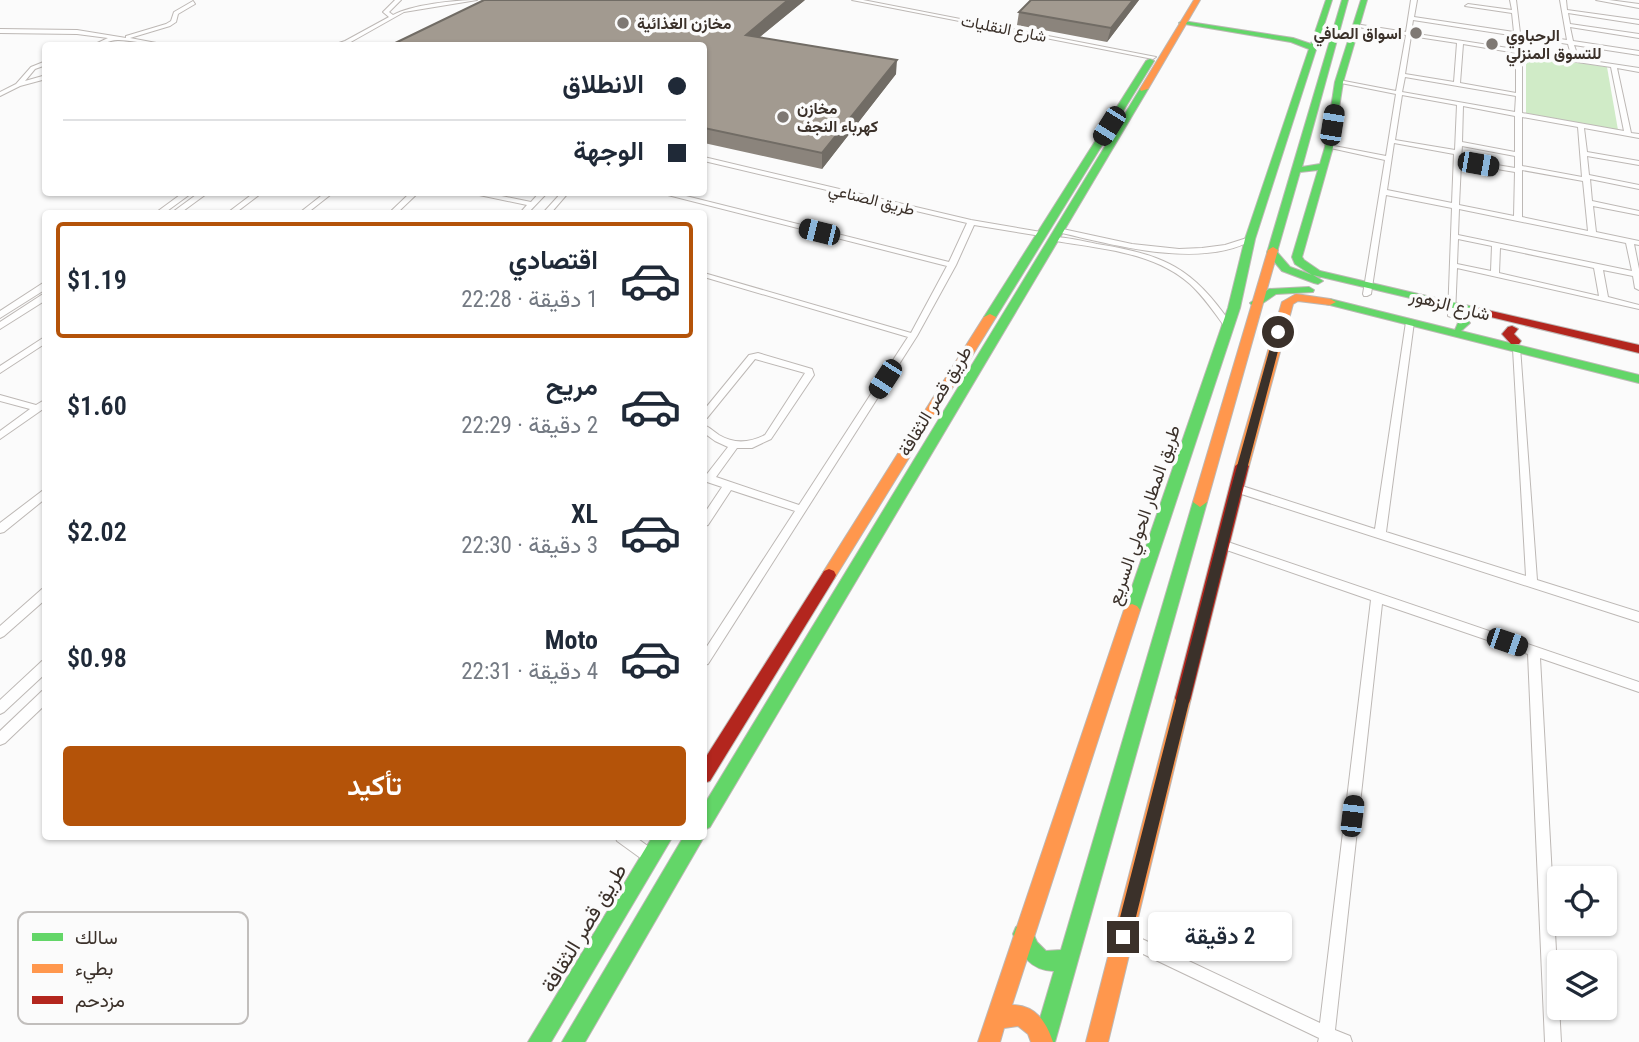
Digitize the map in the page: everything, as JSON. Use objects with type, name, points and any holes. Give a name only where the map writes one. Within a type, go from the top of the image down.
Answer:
[{"type":"main road","name":"طريق قصر الثقافة","points":[[707,816],[1058,234],[1087,174],[1188,0]]},
{"type":"main road","name":"طريق قصر الثقافة","points":[[707,770],[1011,279],[1087,174],[1197,0]]},
{"type":"main road","name":"طريق المطار الحولي السريع","points":[[989,1042],[1228,325],[1250,239],[1329,0]]},
{"type":"main road","points":[[1043,1042],[1345,0]]},
{"type":"main road","points":[[1364,0],[1339,82],[1329,147],[1297,259],[1312,271],[1455,315],[1639,349]]},
{"type":"main road","points":[[1184,21],[1298,39],[1328,62]]},
{"type":"main road","points":[[1297,170],[1323,166]]},
{"type":"main road","points":[[1030,250],[1046,254]]},
{"type":"main road","points":[[1272,253],[1282,266],[1295,274],[1367,289]]},
{"type":"main road","name":"شارع الزهور","points":[[1256,303],[1269,292],[1303,289],[1402,318],[1455,315],[1515,339],[1639,372]]},
{"type":"main road","points":[[1097,1042],[1236,488],[1288,302],[1303,296],[1515,339],[1639,379]]},
{"type":"main road","name":"شارع الزهور","points":[[1515,339],[1639,359]]},
{"type":"main road","name":"طريق قصر الثقافة","points":[[539,1042],[662,840]]},
{"type":"main road","points":[[573,1042],[693,840]]},
{"type":"main road","points":[[1023,934],[1026,944],[1041,961],[1061,962],[1069,957]]},
{"type":"main road","points":[[995,1022],[1003,1014],[1014,1012],[1025,1015],[1035,1024],[1043,1042]]},
{"type":"street","points":[[391,16],[386,12],[398,0]]},
{"type":"street","points":[[344,42],[391,16],[410,10],[474,0]]},
{"type":"street","name":"شارع النقليات","points":[[855,0],[1153,57]]},
{"type":"street","points":[[1367,289],[1414,0]]},
{"type":"street","points":[[1513,0],[1517,34]]},
{"type":"street","points":[[1563,0],[1576,60]]},
{"type":"street","points":[[1599,0],[1635,4]]},
{"type":"street","points":[[125,38],[168,25],[173,22],[176,13],[193,3]]},
{"type":"street","points":[[1469,27],[1468,3],[1514,12]]},
{"type":"street","points":[[1565,11],[1639,22]]},
{"type":"street","points":[[1411,18],[1639,53]]},
{"type":"street","points":[[1567,24],[1639,36]]},
{"type":"street","points":[[1355,26],[1639,70]]},
{"type":"street","points":[[0,31],[78,32],[148,42]]},
{"type":"street","points":[[104,42],[118,37]]},
{"type":"street","points":[[1457,84],[1460,42]]},
{"type":"street","points":[[1518,219],[1519,51]]},
{"type":"street","points":[[18,85],[33,68],[42,65]]},
{"type":"street","points":[[1614,66],[1628,134]]},
{"type":"street","points":[[1402,75],[1519,95]]},
{"type":"street","points":[[0,94],[42,78]]},
{"type":"street","points":[[1339,82],[1639,136]]},
{"type":"street","points":[[1455,315],[1453,265],[1460,104]]},
{"type":"street","points":[[1581,126],[1592,233]]},
{"type":"street","points":[[1392,141],[1518,169],[1639,187]]},
{"type":"street","points":[[1458,143],[1518,155]]},
{"type":"street","points":[[1329,147],[1389,159]]},
{"type":"street","points":[[1584,153],[1639,163]]},
{"type":"street","name":"طريق الصناعي","points":[[707,160],[971,222],[1041,234]]},
{"type":"street","points":[[1384,192],[1639,243]]},
{"type":"street","points":[[163,210],[184,196]]},
{"type":"street","points":[[179,210],[200,196]]},
{"type":"street","points":[[234,210],[254,196]]},
{"type":"street","points":[[306,210],[326,196]]},
{"type":"street","points":[[396,210],[411,196]]},
{"type":"street","points":[[489,196],[532,204]]},
{"type":"street","points":[[526,210],[541,196]]},
{"type":"street","points":[[549,210],[562,196]]},
{"type":"street","points":[[675,196],[952,265]]},
{"type":"street","points":[[1589,203],[1639,213]]},
{"type":"street","points":[[707,655],[914,336],[952,265],[971,222]]},
{"type":"street","points":[[1058,234],[1180,253],[1215,251],[1250,239]]},
{"type":"street","points":[[1058,234],[1174,267],[1207,295],[1228,325]]},
{"type":"street","points":[[1454,236],[1637,275]]},
{"type":"street","points":[[1629,241],[1639,288]]},
{"type":"street","points":[[1495,274],[1496,245]]},
{"type":"street","points":[[1453,265],[1639,307]]},
{"type":"street","points":[[1598,267],[1604,299]]},
{"type":"street","points":[[707,276],[914,336]]},
{"type":"street","points":[[0,314],[42,288]]},
{"type":"street","points":[[0,326],[42,299]]},
{"type":"street","points":[[1380,534],[1402,318]]},
{"type":"street","points":[[1515,339],[1532,583]]},
{"type":"street","points":[[0,370],[42,342]]},
{"type":"street","points":[[707,412],[752,357],[758,356],[808,372],[809,375],[768,438],[749,447],[734,446],[707,430]]},
{"type":"street","points":[[0,398],[41,405]]},
{"type":"street","points":[[0,436],[41,405]]},
{"type":"street","points":[[707,477],[734,446]]},
{"type":"street","points":[[707,478],[800,509]]},
{"type":"street","points":[[707,518],[728,486]]},
{"type":"street","points":[[1236,488],[1639,617]]},
{"type":"street","points":[[0,529],[42,495]]},
{"type":"street","points":[[1222,544],[1639,687]]},
{"type":"street","points":[[0,633],[42,596]]},
{"type":"street","points":[[1327,1038],[1377,597]]},
{"type":"street","points":[[1534,651],[1553,1042]]},
{"type":"street","points":[[0,708],[42,670]]},
{"type":"street","points":[[0,739],[42,699]]},
{"type":"street","points":[[628,840],[651,857]]},
{"type":"street","points":[[1123,937],[1327,1038],[1344,1042]]},
{"type":"green space","points":[[1526,55],[1607,67],[1618,130],[1526,113]]},
{"type":"building","points":[[484,0],[788,0],[746,35],[897,60],[822,153],[707,129],[707,42],[397,42]]},
{"type":"building","points":[[1031,0],[1133,0],[1111,28],[1019,12]]},
{"type":"traffic: fast","points":[[1132,610],[1234,308],[1250,239],[1329,0]]},
{"type":"traffic: fast","points":[[1273,250],[1345,0]]},
{"type":"traffic: fast","points":[[1364,0],[1339,82],[1329,147],[1297,257],[1299,262],[1316,273],[1474,310]]},
{"type":"traffic: fast","points":[[1183,23],[1293,40],[1314,48]]},
{"type":"traffic: fast","points":[[990,317],[1150,61]]},
{"type":"traffic: fast","points":[[707,816],[1144,89]]},
{"type":"traffic: fast","points":[[1297,170],[1323,166]]},
{"type":"traffic: fast","points":[[1272,253],[1286,269],[1318,281]]},
{"type":"traffic: fast","points":[[1256,303],[1273,291],[1309,290]]},
{"type":"traffic: fast","points":[[1330,302],[1639,379]]},
{"type":"traffic: fast","points":[[1459,316],[1464,323],[1460,328]]},
{"type":"traffic: fast","points":[[1044,1042],[1200,502]]},
{"type":"traffic: fast","points":[[539,1042],[662,840]]},
{"type":"traffic: fast","points":[[573,1042],[693,840]]},
{"type":"traffic: fast","points":[[1023,934],[1030,949],[1040,958],[1053,961],[1069,957]]},
{"type":"traffic: slow","points":[[1144,89],[1197,0]]},
{"type":"traffic: slow","points":[[1200,502],[1273,250]]},
{"type":"traffic: slow","points":[[1242,466],[1288,302],[1296,297],[1330,302]]},
{"type":"traffic: slow","points":[[829,575],[990,317]]},
{"type":"traffic: slow","points":[[989,1042],[1132,610]]},
{"type":"traffic: slow","points":[[1097,1042],[1183,698]]},
{"type":"traffic: slow","points":[[995,1022],[1010,1015],[1024,1017],[1036,1027],[1042,1042]]},
{"type":"traffic: jam","points":[[1474,310],[1639,349]]},
{"type":"traffic: jam","points":[[1512,329],[1508,334],[1515,341]]},
{"type":"traffic: jam","points":[[1183,698],[1242,466]]},
{"type":"traffic: jam","points":[[707,770],[829,575]]},
{"type":"place","name":"مخازن الغذائية","points":[[623,23]]},
{"type":"place","name":"اسواق الصافي","points":[[1416,33]]},
{"type":"place","name":"الرحباوي للتسوق المنزلي","points":[[1492,44]]},
{"type":"place","name":"مخازن كهرباء النجف","points":[[783,117]]},
{"type":"route","points":[[1123,937],[1278,332]]}]
